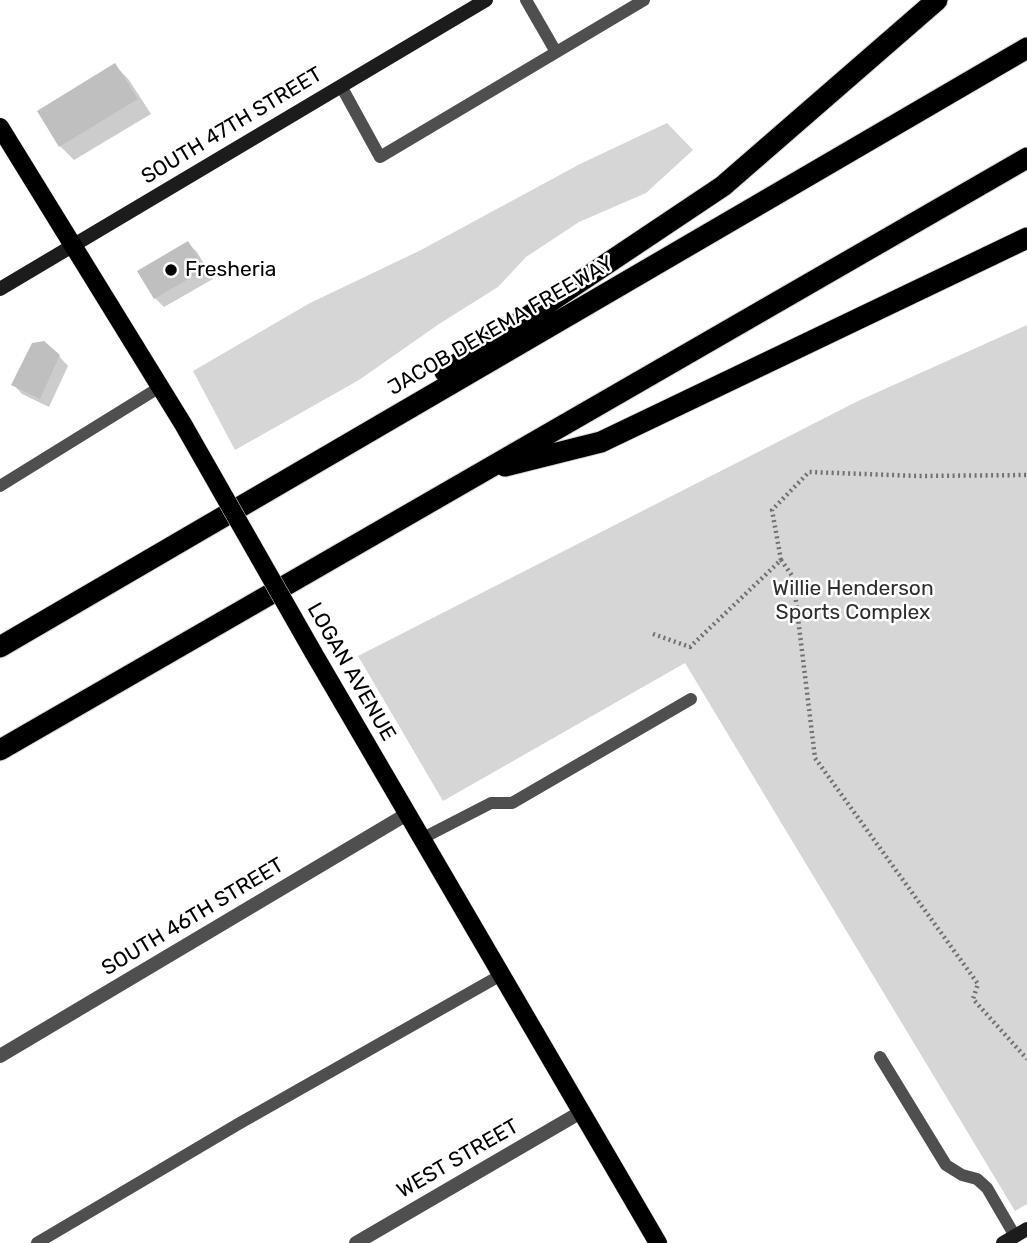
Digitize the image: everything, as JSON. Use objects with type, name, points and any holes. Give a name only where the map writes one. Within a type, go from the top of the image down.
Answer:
[{"type":"highway","points":[[273,487],[723,186],[937,0]]},
{"type":"highway","name":"JACOB DEKEMA FREEWAY","points":[[0,647],[1027,48]]},
{"type":"highway","points":[[0,750],[1024,160]]},
{"type":"highway","points":[[479,472],[601,442],[1027,238]]},
{"type":"main road","name":"SOUTH 47TH STREET","points":[[0,289],[486,0]]},
{"type":"main road","name":"LOGAN AVENUE","points":[[0,127],[183,424],[421,839],[658,1243]]},
{"type":"street","name":"SOUTH 46TH STREET","points":[[0,1056],[407,814]]},
{"type":"street","name":"WEST STREET","points":[[356,1243],[581,1112]]},
{"type":"lane","points":[[526,0],[556,52]]},
{"type":"lane","points":[[341,86],[380,157],[644,0]]},
{"type":"lane","points":[[0,486],[160,387]]},
{"type":"lane","points":[[421,839],[491,803],[512,803],[691,699]]},
{"type":"lane","points":[[37,1243],[240,1123],[501,975]]},
{"type":"lane","points":[[880,1057],[946,1165],[962,1175],[977,1179],[987,1188],[1015,1236]]},
{"type":"path","points":[[1027,475],[919,476],[809,472],[772,510],[781,560],[793,577],[815,758],[978,984],[973,999],[1027,1059]]},
{"type":"path","points":[[653,634],[690,647],[781,560]]},
{"type":"green space","points":[[667,123],[693,150],[646,193],[579,222],[526,257],[498,287],[359,380],[235,450],[193,371],[310,303],[421,250],[580,164]]},
{"type":"green space","name":"Willie Henderson Sports Complex","points":[[1027,325],[1027,1204],[1015,1211],[685,663],[443,801],[358,656],[858,401]]},
{"type":"building","points":[[115,63],[138,99],[59,147],[37,111]]},
{"type":"building","name":"Fresheria","points":[[188,241],[205,269],[154,299],[137,271]]},
{"type":"building","points":[[44,341],[60,355],[40,399],[11,385],[32,343]]},
{"type":"place","name":"Fresheria","points":[[171,270]]}]
